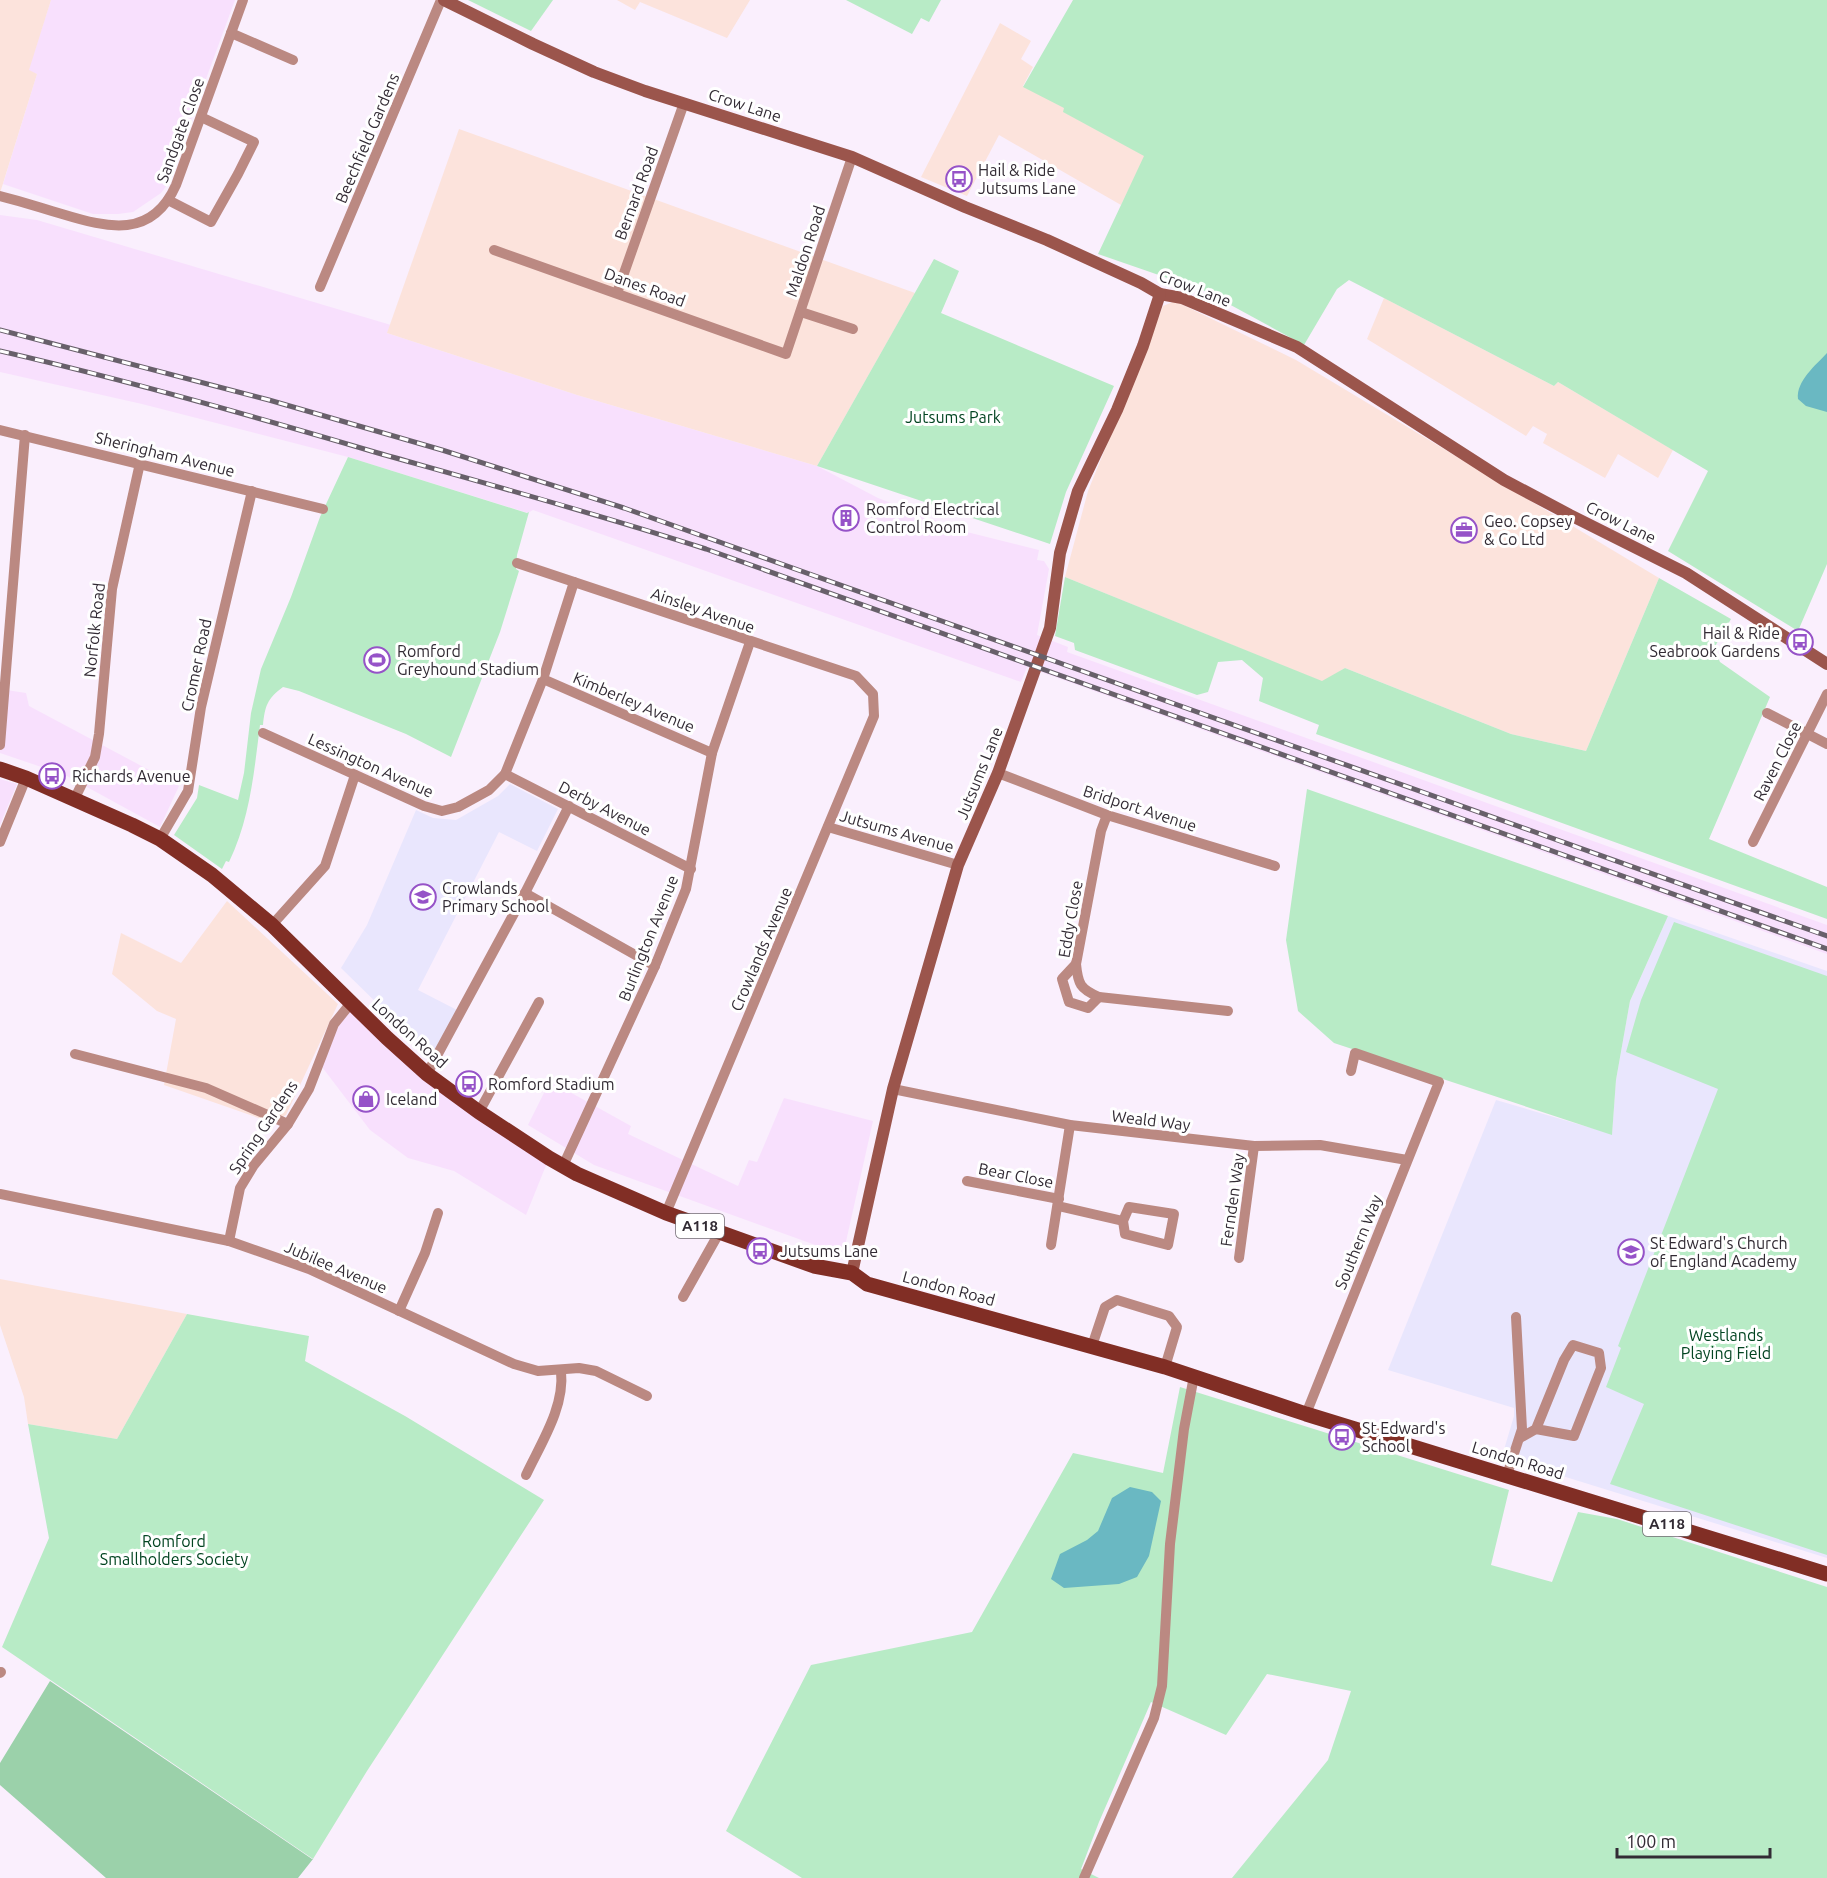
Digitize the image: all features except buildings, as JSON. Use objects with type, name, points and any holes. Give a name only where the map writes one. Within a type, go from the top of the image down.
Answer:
[{"type":"main road","name":"London Road","points":[[0,769],[75,798],[160,839],[212,875],[272,925],[427,1074],[479,1112],[563,1166],[666,1213],[814,1266],[852,1273],[867,1284],[1165,1367],[1306,1414],[1827,1574]]},
{"type":"street","name":"Sandgate Close","points":[[0,196],[85,221],[118,226],[129,226],[143,221],[160,209],[176,185],[243,0]]},
{"type":"street","name":"Crow Lane","points":[[442,0],[627,85],[852,157],[1047,240],[1160,294],[1182,298],[1297,347],[1504,480],[1686,573],[1827,664]]},
{"type":"street","name":"Beechfield Gardens","points":[[320,287],[442,0]]},
{"type":"street","points":[[231,33],[293,60]]},
{"type":"street","name":"Bernard Road","points":[[617,293],[684,104]]},
{"type":"street","points":[[168,200],[211,222],[254,142],[201,117]]},
{"type":"street","name":"Maldon Road","points":[[786,354],[852,157]]},
{"type":"street","name":"Danes Road","points":[[494,250],[786,354]]},
{"type":"street","name":"Jutsums Lane","points":[[852,1273],[893,1089],[958,865],[998,774],[1050,628],[1060,553],[1078,491],[1117,410],[1143,346],[1160,294]]},
{"type":"street","points":[[801,312],[853,328]]},
{"type":"street","name":"Sheringham Avenue","points":[[0,430],[323,509]]},
{"type":"street","points":[[0,745],[25,435]]},
{"type":"street","name":"Norfolk Road","points":[[75,798],[95,757],[112,589],[140,463]]},
{"type":"street","name":"Cromer Road","points":[[160,839],[189,791],[201,707],[252,491]]},
{"type":"street","name":"Ainsley Avenue","points":[[517,563],[856,676],[873,694]]},
{"type":"street","name":"Lessington Avenue","points":[[263,733],[424,806],[442,811],[458,807],[483,793],[506,774],[543,680],[574,582]]},
{"type":"street","name":"Burlington Avenue","points":[[563,1166],[655,966],[686,888],[712,753],[750,642]]},
{"type":"street","name":"Kimberley Avenue","points":[[543,680],[712,753]]},
{"type":"street","name":"Crowlands Avenue","points":[[666,1213],[874,716],[873,694]]},
{"type":"street","name":"Raven Close","points":[[1753,842],[1827,694]]},
{"type":"street","points":[[1767,713],[1827,744]]},
{"type":"street","name":"Derby Avenue","points":[[506,774],[691,869]]},
{"type":"street","name":"Bridport Avenue","points":[[998,774],[1107,815],[1275,866]]},
{"type":"street","points":[[272,925],[325,866],[355,776]]},
{"type":"street","points":[[0,842],[26,778]]},
{"type":"street","points":[[427,1074],[525,893],[569,806]]},
{"type":"street","name":"Eddy Close","points":[[1099,997],[1086,992],[1078,981],[1076,964],[1101,831],[1107,815]]},
{"type":"street","name":"Jutsums Avenue","points":[[828,826],[958,865]]},
{"type":"street","points":[[525,893],[655,966]]},
{"type":"street","points":[[1076,964],[1062,979],[1069,1002],[1088,1008],[1099,997],[1228,1011]]},
{"type":"street","points":[[479,1112],[539,1002]]},
{"type":"street","name":"Spring Gardens","points":[[229,1241],[240,1188],[254,1165],[288,1124],[309,1089],[334,1024],[351,1003]]},
{"type":"street","name":"Southern Way","points":[[1306,1414],[1439,1082],[1355,1053],[1351,1071]]},
{"type":"street","points":[[75,1054],[206,1088],[288,1124]]},
{"type":"street","name":"Weald Way","points":[[893,1089],[1070,1125],[1254,1146],[1320,1145],[1407,1160]]},
{"type":"street","points":[[1051,1245],[1070,1125]]},
{"type":"street","name":"Fernden Way","points":[[1239,1258],[1254,1146]]},
{"type":"street","name":"Bear Close","points":[[967,1181],[1058,1202],[1124,1221]]},
{"type":"street","name":"Jubilee Avenue","points":[[0,1194],[229,1241],[309,1269],[514,1364],[538,1371],[579,1368],[596,1371],[647,1396]]},
{"type":"street","points":[[1129,1207],[1173,1214],[1168,1245],[1125,1234],[1124,1221],[1129,1207]]},
{"type":"street","points":[[399,1311],[425,1253],[438,1213]]},
{"type":"street","points":[[683,1297],[719,1233]]},
{"type":"street","points":[[1092,1346],[1105,1307],[1117,1300],[1169,1316],[1177,1327],[1165,1367]]},
{"type":"street","points":[[1507,1475],[1522,1429],[1516,1317]]},
{"type":"street","points":[[1520,1438],[1536,1429],[1564,1360],[1573,1345],[1599,1353],[1601,1368],[1574,1436],[1536,1429]]},
{"type":"street","points":[[526,1475],[559,1404],[563,1387],[561,1371]]},
{"type":"street","points":[[1084,1878],[1154,1718],[1162,1686],[1170,1544],[1184,1429],[1194,1376]]},
{"type":"shaded area","points":[[0,0],[51,0],[29,70],[37,74],[0,193]]},
{"type":"shaded area","points":[[51,0],[235,0],[167,185],[161,193],[133,212],[93,214],[3,184],[37,74],[28,71]]},
{"type":"shaded area","points":[[617,0],[750,0],[727,38],[640,2],[635,10]]},
{"type":"shaded area","points":[[1000,23],[1031,41],[1021,59],[1033,67],[1023,86],[1065,108],[1064,112],[1145,156],[1121,205],[999,135],[967,196],[921,177]]},
{"type":"shaded area","points":[[459,129],[915,293],[817,466],[577,395],[387,333]]},
{"type":"shaded area","points":[[0,215],[37,220],[391,325],[387,333],[577,395],[817,466],[878,498],[963,531],[1039,550],[1037,560],[1044,561],[1049,569],[1037,635],[1068,647],[1067,652],[1827,925],[1827,954],[1027,667],[1021,682],[533,510],[528,513],[348,457],[142,404],[0,372]]},
{"type":"shaded area","points":[[1384,298],[1554,386],[1558,382],[1673,450],[1658,478],[1618,454],[1605,478],[1543,443],[1547,434],[1533,426],[1526,436],[1367,339]]},
{"type":"shaded area","points":[[1175,301],[1296,360],[1659,578],[1586,751],[1511,734],[1345,668],[1323,682],[1065,577],[1088,491],[1163,306]]},
{"type":"shaded area","points":[[0,689],[26,693],[29,706],[179,786],[160,827],[65,775],[0,753]]},
{"type":"shaded area","points":[[0,779],[17,784],[0,825]]},
{"type":"shaded area","name":"Crowlands Primary School","points":[[510,784],[558,809],[537,851],[499,832],[418,990],[457,1010],[432,1057],[341,968],[367,925],[416,810],[433,818],[456,820],[498,796]]},
{"type":"shaded area","points":[[227,901],[338,1004],[286,1115],[273,1123],[164,1085],[176,1019],[157,1011],[112,974],[121,933],[181,963]]},
{"type":"shaded area","name":"St Edward's Church of England Academy","points":[[1668,916],[1827,971],[1827,1558],[1556,1474],[1509,1457],[1503,1453],[1514,1416],[1514,1408],[1388,1370],[1496,1100],[1612,1134],[1616,1080],[1630,1001]]},
{"type":"shaded area","points":[[351,1003],[387,1038],[549,1158],[526,1215],[454,1171],[408,1158],[370,1130],[319,1063]]},
{"type":"shaded area","points":[[550,1081],[631,1126],[628,1134],[738,1186],[749,1160],[757,1162],[784,1098],[873,1121],[843,1255],[594,1165],[528,1125]]},
{"type":"shaded area","points":[[0,1279],[187,1314],[117,1439],[28,1424],[24,1397],[0,1325]]},
{"type":"green space","points":[[468,0],[553,0],[531,31]]},
{"type":"green space","points":[[846,0],[941,0],[929,22],[921,18],[912,34]]},
{"type":"green space","points":[[1073,0],[1827,0],[1827,564],[1798,631],[1668,551],[1708,471],[1558,382],[1554,386],[1349,280],[1337,289],[1304,345],[1205,291],[1098,254],[1144,156],[1063,112],[1064,108],[1023,87]]},
{"type":"green space","name":"Jutsums Park","points":[[934,259],[959,271],[941,313],[1114,386],[1066,492],[1050,544],[817,466]]},
{"type":"green space","name":"Romford Greyhound Stadium","points":[[348,457],[529,512],[517,555],[516,569],[519,571],[500,632],[451,757],[406,734],[299,691],[283,687],[273,695],[266,708],[263,725],[260,725],[250,795],[242,829],[229,862],[226,861],[222,869],[174,835],[197,798],[199,785],[238,800],[244,773],[251,713],[261,669],[291,597],[320,517]]},
{"type":"green space","points":[[1065,577],[1322,681],[1345,668],[1511,734],[1586,751],[1659,578],[1731,619],[1714,648],[1720,662],[1770,697],[1709,839],[1827,887],[1827,919],[1316,734],[1319,725],[1259,701],[1263,678],[1242,660],[1218,662],[1208,692],[1197,695],[1075,650],[1074,643],[1055,636]]},
{"type":"green space","points":[[1307,789],[1668,916],[1630,1001],[1616,1080],[1612,1135],[1334,1043],[1298,1011],[1286,940]]},
{"type":"green space","name":"Westlands Playing Field","points":[[1674,922],[1827,976],[1827,1555],[1610,1484],[1644,1404],[1606,1387],[1621,1348],[1618,1346],[1718,1089],[1626,1052],[1641,1000]]},
{"type":"green space","name":"Romford Smallholders Society","points":[[187,1314],[309,1336],[305,1361],[405,1416],[544,1500],[367,1771],[313,1859],[2,1647],[49,1538],[28,1424],[117,1439]]},
{"type":"green space","points":[[1180,1387],[1509,1490],[1491,1565],[1552,1582],[1578,1512],[1617,1519],[1827,1587],[1827,1878],[1232,1878],[1328,1760],[1351,1691],[1267,1674],[1226,1735],[1151,1702],[1081,1869],[1099,1878],[802,1878],[726,1831],[811,1665],[972,1632],[1073,1453],[1163,1473]]},
{"type":"green space","points":[[50,1681],[313,1859],[298,1878],[106,1878],[0,1785],[0,1763]]},
{"type":"water","points":[[1827,353],[1827,412],[1806,406],[1798,399],[1798,392],[1803,380]]},
{"type":"water","points":[[1130,1487],[1152,1492],[1161,1501],[1149,1556],[1137,1577],[1119,1584],[1064,1588],[1051,1579],[1060,1554],[1087,1540],[1098,1531],[1112,1498]]},
{"type":"railway","points":[[0,330],[269,400],[442,450],[624,508],[1827,936]]},
{"type":"railway","points":[[0,351],[237,412],[583,511],[706,549],[1827,949]]},
{"type":"place","name":"Hail & Ride Jutsums Lane","points":[[959,179]]},
{"type":"place","name":"Romford Electrical Control Room","points":[[846,518]]},
{"type":"place","name":"Geo. Copsey & Co Ltd","points":[[1464,530]]},
{"type":"place","name":"Hail & Ride Seabrook Gardens","points":[[1800,642]]},
{"type":"place","name":"Romford Greyhound Stadium","points":[[377,660]]},
{"type":"place","name":"Richards Avenue","points":[[52,776]]},
{"type":"place","name":"Crowlands Primary School","points":[[423,897]]},
{"type":"place","name":"Romford Stadium","points":[[469,1084]]},
{"type":"place","name":"Iceland","points":[[366,1099]]},
{"type":"place","name":"Jutsums Lane","points":[[760,1251]]},
{"type":"place","name":"St Edward's Church of England Academy","points":[[1631,1252]]},
{"type":"place","name":"St Edward's School","points":[[1342,1437]]}]
